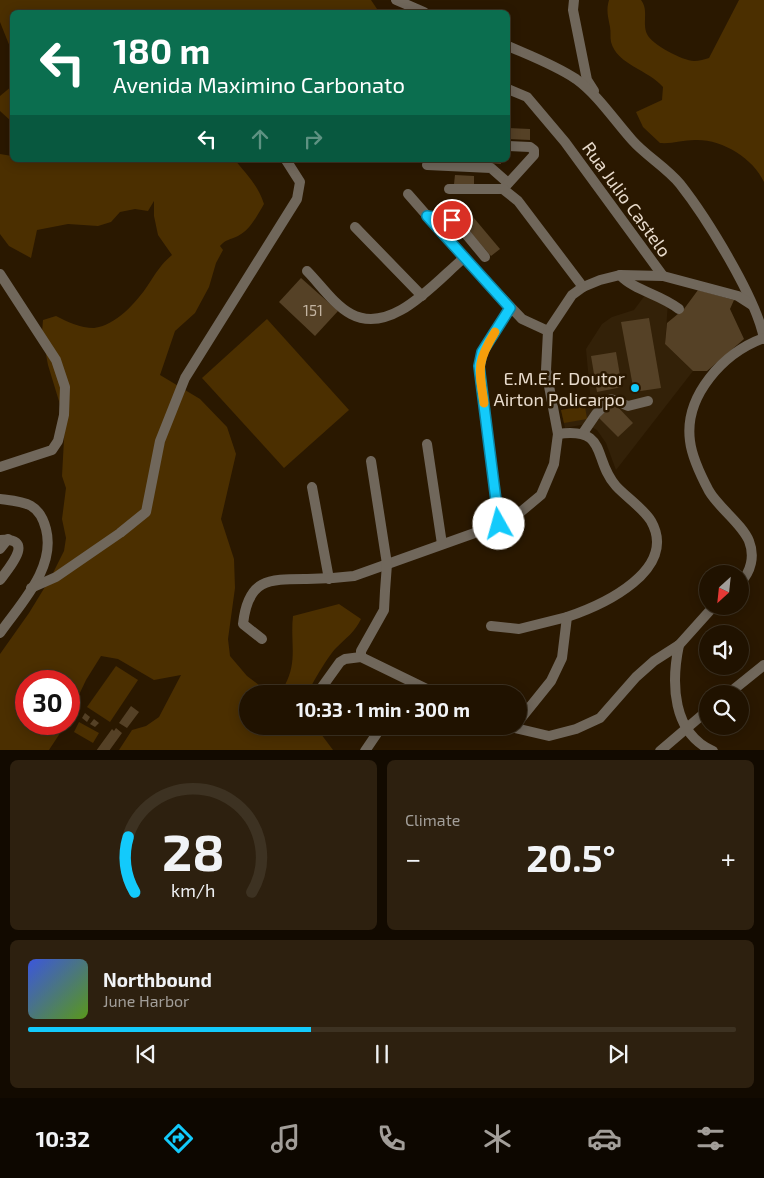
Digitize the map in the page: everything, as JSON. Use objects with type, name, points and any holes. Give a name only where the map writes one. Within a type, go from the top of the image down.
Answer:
[{"type":"street","points":[[574,0],[573,10],[587,80],[603,105]]},
{"type":"street","points":[[400,6],[416,10]]},
{"type":"street","points":[[510,47],[543,61],[577,80],[603,105],[634,142],[679,183],[722,247],[760,319],[764,339],[752,342],[731,357],[710,377],[696,399],[690,419],[690,442],[699,471],[710,493],[748,540],[752,553],[752,563],[749,570]]},
{"type":"street","name":"Rua Julio Castelo","points":[[510,90],[527,98],[565,142],[663,276]]},
{"type":"street","points":[[449,189],[506,186],[530,162],[534,150],[530,147],[510,146]]},
{"type":"street","points":[[31,588],[56,577],[120,533],[146,512],[160,441],[185,378],[294,207],[300,182],[287,162]]},
{"type":"street","points":[[428,165],[491,168],[583,287]]},
{"type":"street","points":[[408,194],[510,308],[522,319],[548,330]]},
{"type":"street","points":[[427,216],[456,222],[485,257]]},
{"type":"street","points":[[355,227],[422,296]]},
{"type":"street","points":[[307,271],[344,309],[363,318],[373,319],[391,314],[422,296],[464,258]]},
{"type":"street","points":[[0,274],[56,360],[63,376],[65,396],[64,415],[58,441],[52,450],[0,467]]},
{"type":"street","points":[[262,639],[243,624],[249,600],[257,588],[271,579],[329,579],[354,576],[511,520],[541,495],[554,464],[558,434],[546,370],[548,330],[572,295],[583,287],[620,275],[663,276],[738,296],[752,304]]},
{"type":"street","points":[[620,275],[629,284],[654,293],[679,309]]},
{"type":"street","points":[[499,524],[479,366],[482,352],[510,308]]},
{"type":"street","points":[[583,433],[596,414],[611,400],[628,406],[648,401]]},
{"type":"street","points":[[491,626],[519,629],[567,617],[586,610],[623,590],[650,567],[657,550],[657,537],[650,521],[614,484],[597,447],[583,433],[558,434]]},
{"type":"street","points":[[427,444],[442,544]]},
{"type":"street","points":[[361,657],[361,651],[384,610],[387,564],[370,461]]},
{"type":"street","points":[[312,487],[329,579]]},
{"type":"street","points":[[0,499],[22,502],[33,506],[43,516],[48,538],[48,559],[31,588],[0,633]]},
{"type":"street","points":[[0,549],[4,539],[16,544],[19,551],[18,557],[0,580]]},
{"type":"street","points":[[527,730],[549,736],[576,729],[600,718],[642,672],[678,644],[705,615]]},
{"type":"street","points":[[527,709],[551,680],[562,658],[567,617]]},
{"type":"street","points":[[678,644],[673,671],[678,708],[685,728],[702,746],[713,750]]},
{"type":"street","points":[[323,685],[340,662],[345,659],[361,657],[417,685]]},
{"type":"street","points":[[739,685],[764,665]]},
{"type":"street","points":[[660,750],[699,717]]},
{"type":"street","points":[[365,750],[376,735]]},
{"type":"shaded area","points":[[0,0],[371,0],[378,10],[10,10],[10,47],[0,22]]},
{"type":"shaded area","points":[[609,0],[641,0],[645,8],[646,30],[650,38],[668,51],[694,61],[709,58],[739,0],[764,0],[764,182],[752,165],[736,152],[726,147],[716,143],[691,140],[660,143],[643,127],[636,112],[662,100],[663,87],[650,76],[626,62],[614,50],[611,42],[608,13]]},
{"type":"shaded area","points":[[10,88],[10,120],[0,111],[0,96]]},
{"type":"shaded area","points":[[0,154],[10,156],[10,162],[237,162],[252,180],[264,204],[246,230],[220,246],[223,250],[216,263],[209,287],[195,313],[175,331],[160,375],[200,399],[227,427],[236,454],[221,519],[234,559],[235,588],[228,639],[230,656],[247,676],[259,685],[239,685],[239,735],[322,735],[333,750],[119,750],[132,730],[146,726],[159,717],[181,675],[154,680],[118,659],[101,656],[80,693],[80,670],[15,670],[15,735],[59,735],[49,750],[0,750],[0,654],[29,613],[51,577],[64,551],[66,538],[62,519],[66,488],[62,476],[65,421],[48,365],[42,333],[43,320],[56,316],[79,326],[89,328],[110,323],[132,306],[162,265],[172,255],[158,235],[154,216],[154,201],[148,211],[135,209],[120,212],[111,222],[98,226],[68,224],[37,230],[31,258],[9,246],[0,234]]},
{"type":"shaded area","name":"E.M.E.F. Doutor Airton Policarpo","points":[[646,294],[668,302],[665,344],[693,371],[616,470],[606,443],[597,430],[586,424],[565,428],[561,410],[591,404],[586,349],[602,324],[612,317],[634,310]]},
{"type":"shaded area","points":[[267,319],[349,410],[284,468],[202,378]]},
{"type":"shaded area","points":[[585,406],[587,419],[564,423],[561,410]]},
{"type":"shaded area","points":[[339,604],[361,619],[359,624],[329,657],[312,685],[285,685],[289,676],[292,659],[293,616]]},
{"type":"shaded area","points":[[116,666],[138,680],[110,722],[87,707]]},
{"type":"shaded area","points":[[80,723],[99,733],[93,743],[79,735]]},
{"type":"building","points":[[510,128],[530,129],[530,140],[510,139]]},
{"type":"building","points":[[472,162],[501,162],[501,164]]},
{"type":"building","points":[[455,175],[474,176],[474,185],[454,184]]},
{"type":"building","points":[[468,211],[500,249],[491,256],[459,219]]},
{"type":"building","points":[[301,278],[338,311],[315,336],[279,302]]},
{"type":"building","points":[[698,290],[734,300],[730,309],[744,339],[707,371],[693,371],[665,344],[667,323],[684,309]]},
{"type":"building","points":[[649,318],[661,388],[634,392],[621,322]]},
{"type":"building","points":[[616,352],[622,387],[597,392],[591,356]]},
{"type":"building","points":[[614,403],[633,423],[618,437],[599,418]]},
{"type":"building","points":[[131,706],[139,712],[127,728],[119,723]]},
{"type":"building","points":[[85,713],[90,717],[87,722],[82,718]]},
{"type":"building","points":[[94,719],[99,723],[95,727],[90,724]]},
{"type":"building","points":[[116,728],[122,733],[110,750],[97,750],[112,729],[114,731]]},
{"type":"slow traffic","points":[[484,403],[479,366],[482,352],[495,332]]},
{"type":"place","name":"E.M.E.F. Doutor Airton Policarpo","points":[[635,388]]},
{"type":"route","points":[[452,220],[427,216],[510,308],[482,352],[479,366],[499,524]]}]
